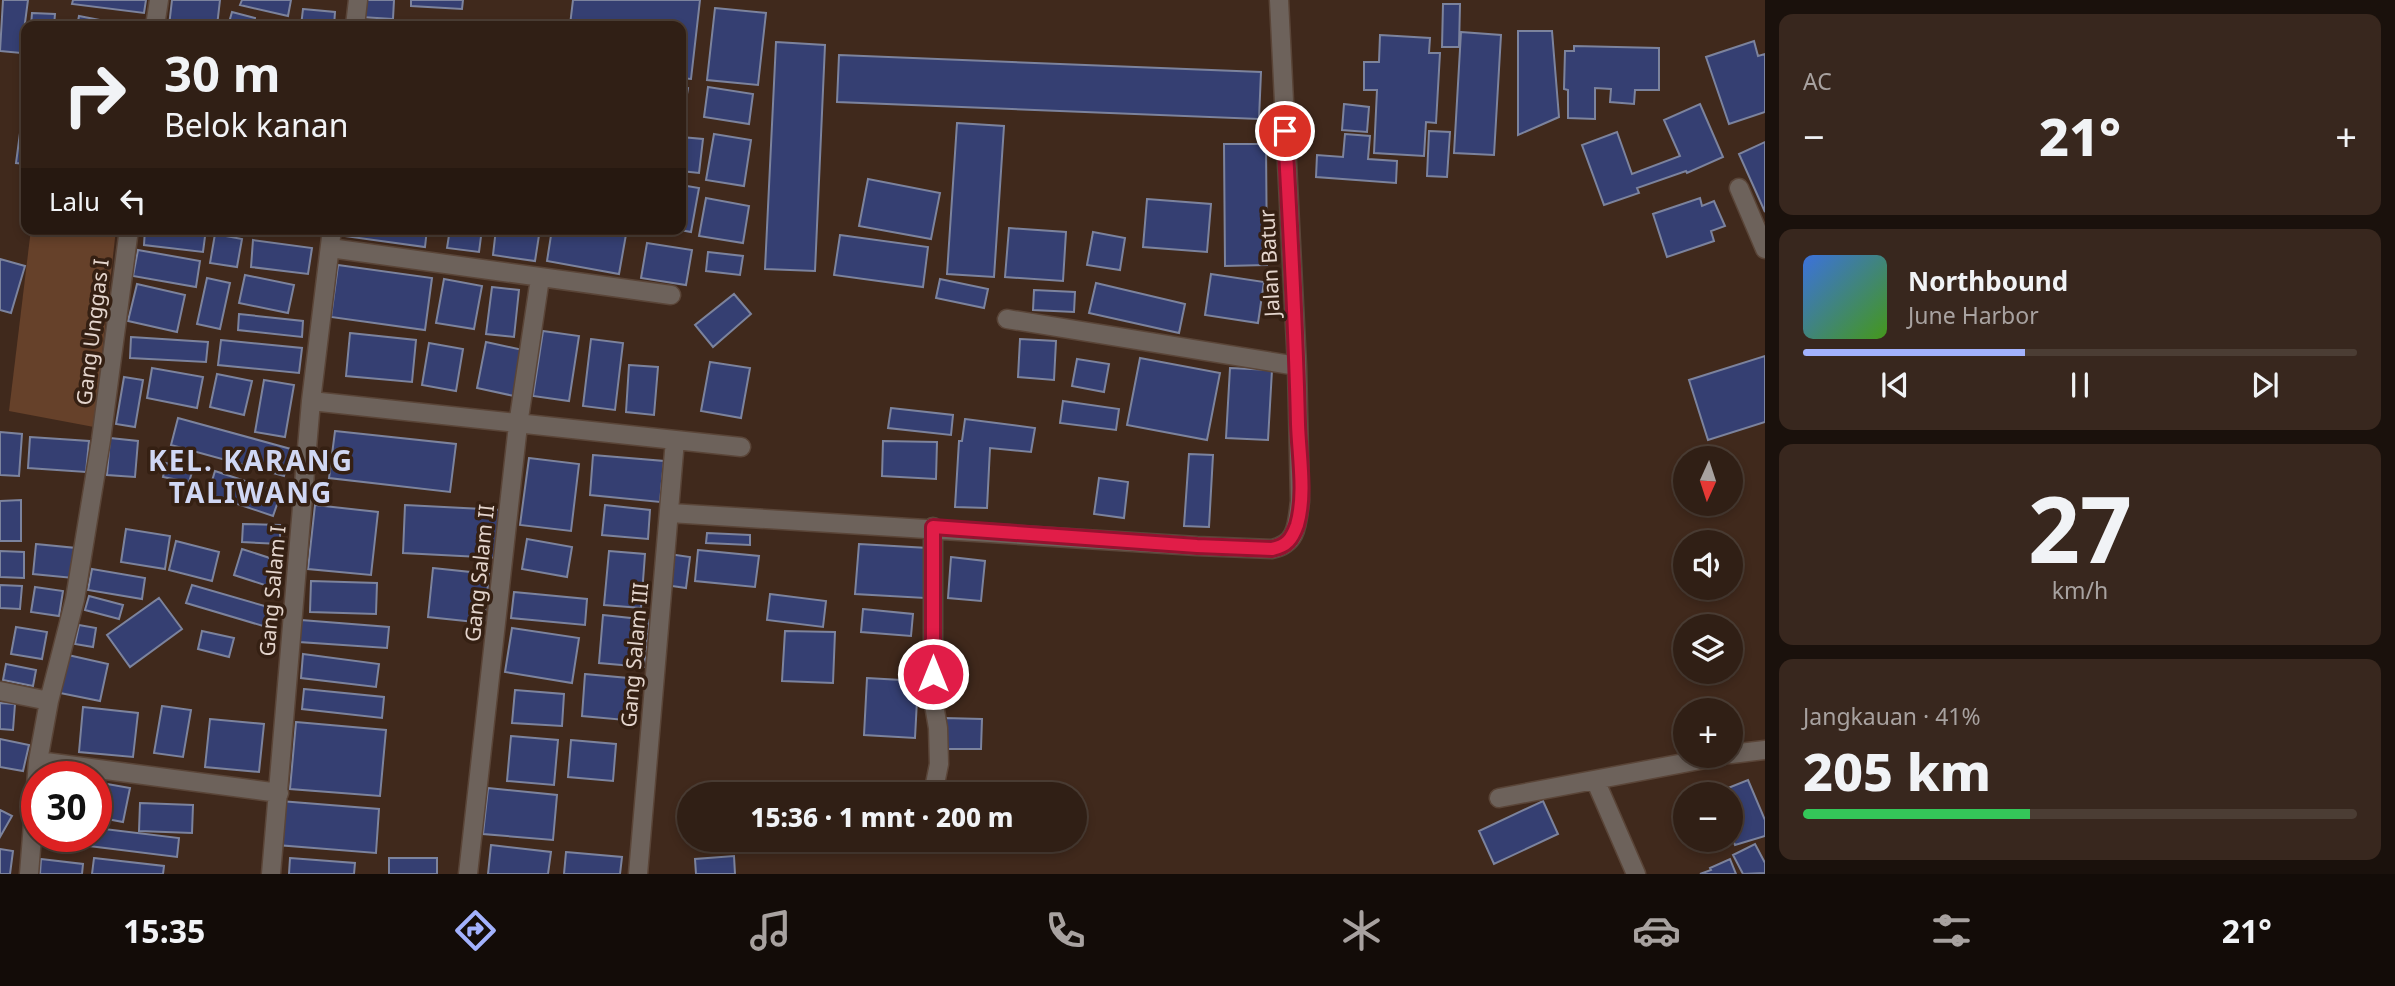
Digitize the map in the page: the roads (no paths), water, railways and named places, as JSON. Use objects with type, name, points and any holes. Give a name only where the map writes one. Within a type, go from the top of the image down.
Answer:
[{"type":"street","points":[[156,21],[159,0]]},
{"type":"street","points":[[356,21],[358,0]]},
{"type":"street","name":"Jalan Batur","points":[[933,527],[1272,549],[1285,546],[1291,539],[1297,524],[1300,501],[1297,366],[1279,0]]},
{"type":"street","points":[[1739,188],[1765,248]]},
{"type":"street","name":"Gang Unggas I","points":[[38,761],[49,701],[75,599],[101,440],[128,235]]},
{"type":"street","points":[[331,238],[540,278],[671,295]]},
{"type":"street","name":"Gang Salam I","points":[[271,874],[311,401],[331,238]]},
{"type":"street","name":"Gang Salam II","points":[[468,874],[518,425],[540,278]]},
{"type":"street","points":[[1007,319],[1297,366]]},
{"type":"street","points":[[311,401],[741,447]]},
{"type":"street","name":"Gang Salam III","points":[[638,874],[675,440]]},
{"type":"street","points":[[670,513],[933,527],[933,699],[938,728],[939,764],[935,782]]},
{"type":"street","points":[[0,691],[49,701]]},
{"type":"street","points":[[1743,753],[1765,750]]},
{"type":"street","points":[[1499,798],[1673,766]]},
{"type":"street","points":[[112,771],[279,793]]},
{"type":"street","points":[[1596,782],[1636,874]]},
{"type":"street","name":"Gang Unggas I","points":[[29,874],[31,852]]},
{"type":"district","name":"KEL. KARANG TALIWANG","points":[[251,476]]}]
